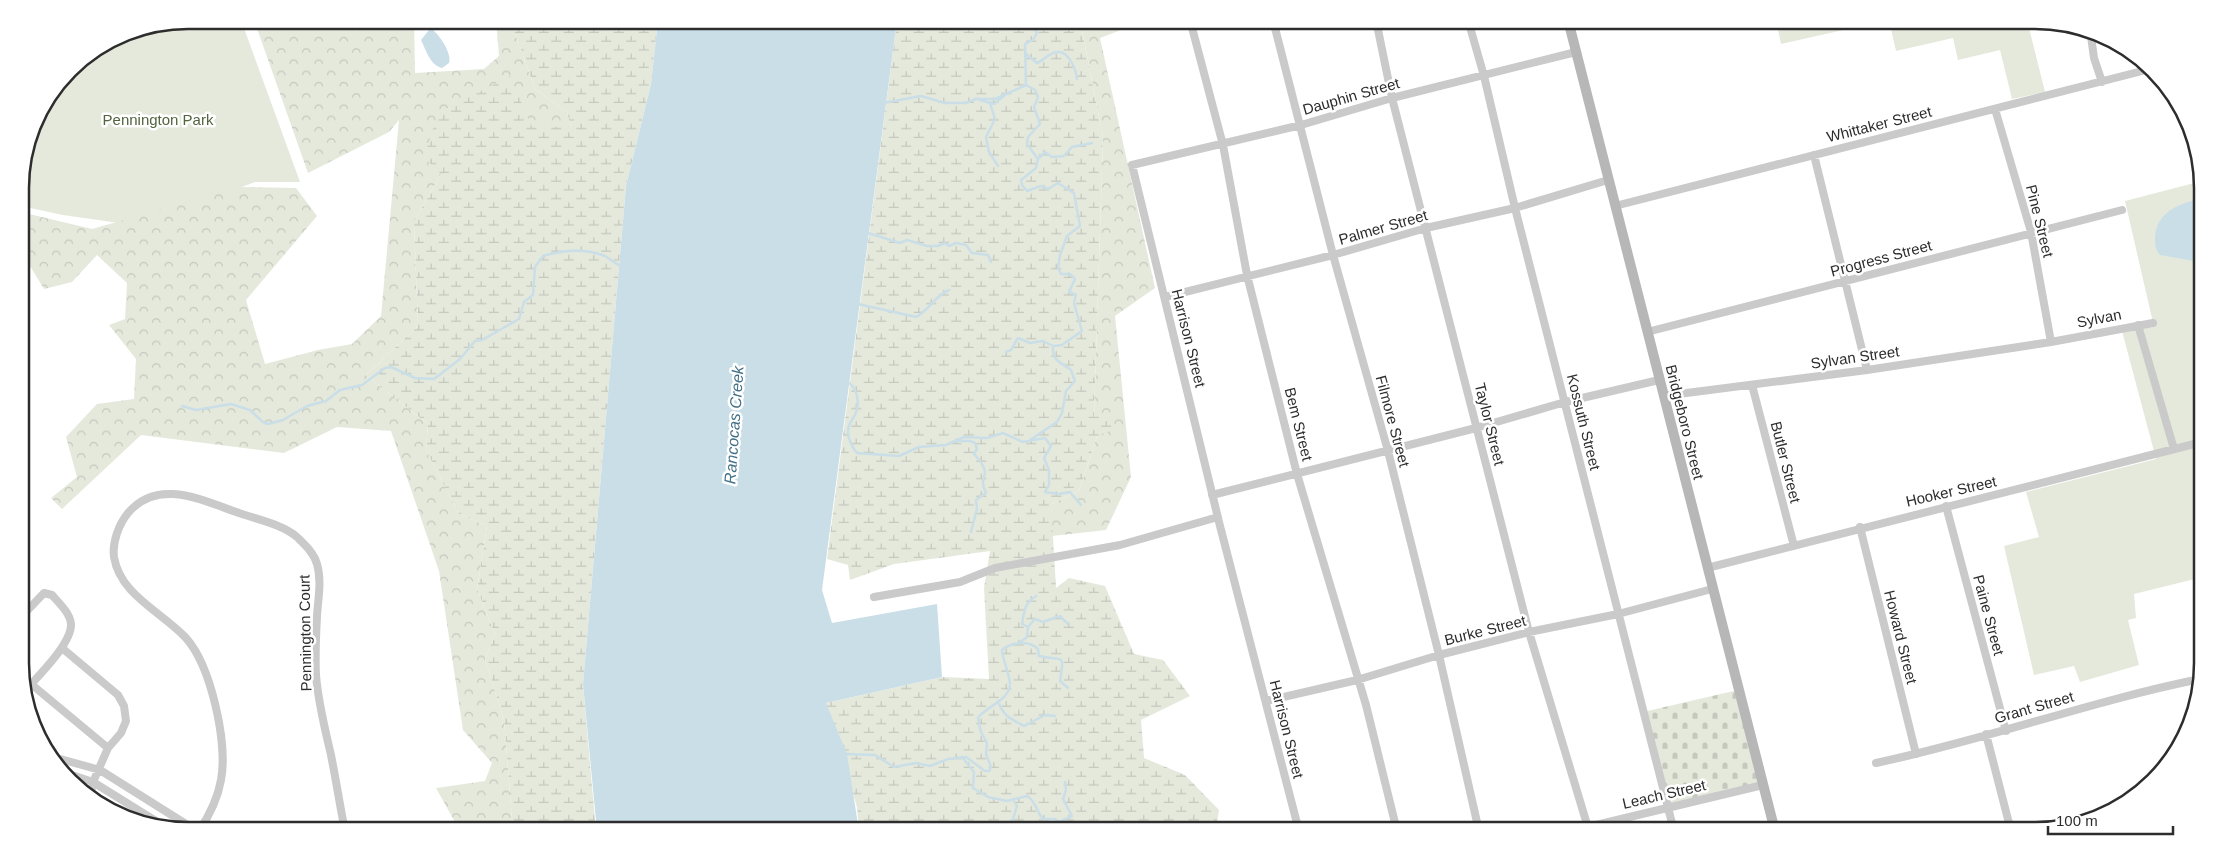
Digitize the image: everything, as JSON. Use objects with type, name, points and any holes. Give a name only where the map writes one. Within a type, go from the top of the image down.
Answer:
[{"type":"main road","name":"Bridgeboro Street","points":[[1570,29],[1773,822]]},
{"type":"street","name":"Bem Street","points":[[1192,29],[1223,145],[1247,276],[1297,474],[1366,705],[1396,822]]},
{"type":"street","name":"Filmore Street","points":[[1275,29],[1333,255],[1388,451],[1439,656],[1477,822]]},
{"type":"street","name":"Taylor Street","points":[[1378,29],[1392,98],[1529,632],[1586,822]]},
{"type":"street","name":"Kossuth Street","points":[[1471,29],[1672,822]]},
{"type":"street","points":[[2091,39],[2094,58],[2102,82]]},
{"type":"street","name":"Dauphin Street","points":[[1132,166],[1301,125],[1392,98],[1576,52]]},
{"type":"street","name":"Whittaker Street","points":[[1615,206],[2143,71]]},
{"type":"street","name":"Pine Street","points":[[1995,109],[2031,232],[2051,342]]},
{"type":"street","points":[[1814,155],[1867,370]]},
{"type":"street","name":"Harrison Street","points":[[1132,166],[1212,495],[1297,822]]},
{"type":"street","name":"Palmer Street","points":[[1165,297],[1333,255],[1426,228],[1515,208],[1608,180]]},
{"type":"street","name":"Progress Street","points":[[1647,332],[1845,283],[2031,232],[2122,210]]},
{"type":"street","name":"Sylvan","points":[[2051,342],[2154,323]]},
{"type":"street","points":[[2138,325],[2174,449]]},
{"type":"street","name":"Sylvan Street","points":[[1663,396],[1867,370],[2051,342]]},
{"type":"street","points":[[1212,495],[1476,428],[1565,402],[1659,380]]},
{"type":"street","name":"Butler Street","points":[[1752,385],[1794,546]]},
{"type":"street","name":"Hooker Street","points":[[1707,568],[1860,527],[2194,444]]},
{"type":"street","name":"Pennington Court","points":[[203,822],[214,801],[221,780],[220,735],[209,678],[200,659],[186,639],[127,587],[119,574],[114,556],[115,539],[123,518],[133,507],[147,497],[170,492],[189,496],[294,534],[307,546],[317,563],[319,581],[316,632],[318,685],[343,822]]},
{"type":"street","name":"Paine Street","points":[[1946,506],[2006,731]]},
{"type":"street","points":[[874,597],[960,582],[995,568],[1120,545],[1218,518]]},
{"type":"street","name":"Howard Street","points":[[1860,527],[1916,754]]},
{"type":"street","name":"Burke Street","points":[[1266,701],[1357,680],[1529,632],[1618,614],[1712,589]]},
{"type":"street","points":[[29,609],[44,593],[52,595],[71,623],[70,631],[62,648],[31,684],[108,748]]},
{"type":"street","points":[[62,648],[118,695],[124,706],[126,722],[121,733],[108,748],[100,770],[93,782],[92,790]]},
{"type":"street","name":"Grant Street","points":[[1876,762],[1916,754],[1986,734],[2006,731],[2044,718],[2193,681]]},
{"type":"street","points":[[1986,734],[2009,822]]},
{"type":"street","points":[[61,759],[100,770],[183,822]]},
{"type":"street","points":[[77,777],[93,782],[151,818]]},
{"type":"street","name":"Leach Street","points":[[1610,822],[1668,806],[1763,785]]},
{"type":"green space","name":"Pennington Park","points":[[177,29],[244,29],[300,182],[255,182],[203,202],[126,224],[63,215],[29,208],[29,177],[32,156],[41,127],[55,99],[75,75],[99,55],[136,37]]},
{"type":"green space","points":[[257,29],[414,29],[415,73],[484,69],[499,56],[497,29],[514,29],[535,89],[567,112],[571,127],[532,127],[441,174],[414,222],[418,326],[366,375],[428,424],[426,450],[459,514],[487,526],[477,589],[495,634],[485,659],[504,720],[512,822],[455,822],[436,788],[485,781],[492,763],[463,730],[439,571],[391,431],[337,427],[284,453],[141,435],[62,509],[51,498],[77,477],[66,437],[97,404],[134,399],[136,359],[109,325],[125,319],[127,283],[97,255],[72,282],[44,289],[29,264],[29,214],[92,229],[239,187],[296,188],[317,216],[246,300],[265,364],[318,350],[352,344],[381,316],[399,120],[389,132],[308,173]]},
{"type":"green space","points":[[514,29],[657,29],[651,84],[626,186],[583,684],[595,822],[512,822],[504,720],[485,659],[495,634],[477,589],[487,526],[459,514],[426,450],[428,424],[366,375],[418,326],[414,222],[441,174],[424,157],[438,113],[510,76],[532,127],[571,127],[567,112],[535,89]]},
{"type":"green space","points":[[896,29],[1082,29],[1103,137],[1094,417],[1112,412],[1115,429],[1097,436],[1079,491],[1051,504],[1056,588],[1069,578],[1105,586],[1134,654],[1163,660],[1190,696],[1141,720],[1144,758],[1185,775],[1219,810],[1217,822],[858,822],[857,807],[826,703],[942,677],[989,679],[984,588],[990,551],[894,564],[850,580],[848,565],[827,559]]},
{"type":"green space","points":[[1082,29],[1121,30],[1100,38],[1155,288],[1115,316],[1131,477],[1106,530],[1052,536],[1051,504],[1079,491],[1097,436],[1094,417],[1103,137]]},
{"type":"green space","points":[[1778,29],[1848,29],[1781,44]]},
{"type":"green space","points":[[1891,29],[2029,29],[2045,92],[2012,99],[2000,50],[1958,60],[1953,38],[1896,51]]},
{"type":"green space","points":[[2194,183],[2194,579],[2134,594],[2136,618],[2128,620],[2139,665],[2080,682],[2074,666],[2034,675],[2004,546],[2039,537],[2026,492],[2156,459],[2122,331],[2154,327],[2125,201]]},
{"type":"green space","points":[[1738,690],[1763,785],[1668,806],[1643,712]]},
{"type":"water","name":"Rancocas Creek","points":[[657,29],[896,29],[822,590],[832,623],[937,604],[942,677],[826,703],[847,754],[858,822],[596,822],[583,684],[626,186],[651,84]]},
{"type":"water","points":[[429,30],[433,30],[439,36],[449,54],[449,63],[442,68],[431,60],[421,40]]},
{"type":"water","points":[[2194,200],[2194,261],[2160,255],[2155,244],[2157,227],[2165,214]]},
{"type":"waterway","points":[[1026,85],[1025,44],[1033,40],[1037,33],[1035,29]]},
{"type":"waterway","points":[[1026,54],[1037,63],[1052,53],[1062,53],[1069,58],[1077,79]]},
{"type":"waterway","points":[[1026,85],[1035,90],[1038,97],[1034,107],[1040,124],[1028,137],[1027,144],[1038,159]]},
{"type":"waterway","points":[[883,103],[921,96],[945,103],[966,103],[976,99],[995,99],[1026,85]]},
{"type":"waterway","points":[[980,100],[994,104],[1005,95]]},
{"type":"waterway","points":[[990,103],[995,119],[986,137],[989,152],[998,166]]},
{"type":"waterway","points":[[1006,352],[1011,350],[1018,338],[1030,343],[1043,341],[1053,346],[1062,345],[1082,331],[1074,303],[1076,295],[1069,292],[1075,279],[1070,274],[1061,274],[1058,268],[1060,255],[1067,236],[1080,226],[1074,193],[1058,183],[1048,189],[1041,186],[1027,191],[1022,185],[1021,180],[1036,168],[1038,159],[1045,152],[1052,157],[1064,156],[1072,147],[1092,143]]},
{"type":"waterway","points":[[868,233],[900,243],[907,240],[927,246],[938,246],[945,243],[949,246],[956,243],[966,245],[972,253],[988,255],[991,262]]},
{"type":"waterway","points":[[182,406],[196,410],[231,404],[250,410],[268,424],[283,420],[307,406],[326,401],[340,390],[362,385],[385,368],[391,367],[415,378],[434,379],[460,359],[475,341],[482,340],[519,319],[524,302],[533,295],[535,267],[543,256],[566,251],[590,252],[605,256],[622,266]]},
{"type":"waterway","points":[[858,304],[916,317],[925,311],[939,296],[949,290]]},
{"type":"waterway","points":[[1030,440],[1057,422],[1062,413],[1066,391],[1075,381],[1071,370],[1056,359],[1053,346]]},
{"type":"waterway","points":[[849,383],[854,388],[858,400],[855,416],[848,429],[851,444],[857,453],[899,456],[919,447],[946,445],[964,437],[987,438],[1003,433],[1023,442],[1045,438],[1051,446],[1044,458],[1049,470],[1049,485],[1045,492],[1059,494],[1070,492],[1081,505]]},
{"type":"waterway","points":[[955,441],[975,443],[977,449],[974,454],[984,467],[985,472],[983,482],[986,493],[976,500],[977,509],[971,532]]},
{"type":"waterway","points":[[1028,627],[1022,624],[1024,612],[1029,602],[1036,596]]},
{"type":"waterway","points":[[1019,643],[1027,637],[1028,627],[1035,619],[1043,622],[1060,616],[1068,624]]},
{"type":"waterway","points":[[845,754],[875,755],[894,767],[916,763],[930,766],[948,759],[966,757],[985,771],[989,771],[991,767],[986,754],[987,743],[981,732],[978,718],[1002,699],[1009,690],[1010,684],[1002,650],[1011,645],[1020,643],[1030,644],[1038,649],[1039,656],[1062,661],[1060,681],[1068,688]]},
{"type":"waterway","points":[[998,701],[1005,714],[1024,726],[1045,715],[1055,716]]},
{"type":"waterway","points":[[962,757],[974,772],[973,788],[988,797],[1007,801],[1027,796],[1033,801],[1043,819],[1055,819],[1059,822]]},
{"type":"waterway","points":[[1059,822],[1072,816],[1063,799],[1066,790],[1065,782]]},
{"type":"waterway","points":[[1010,822],[1013,819],[1017,806],[1013,799]]}]
